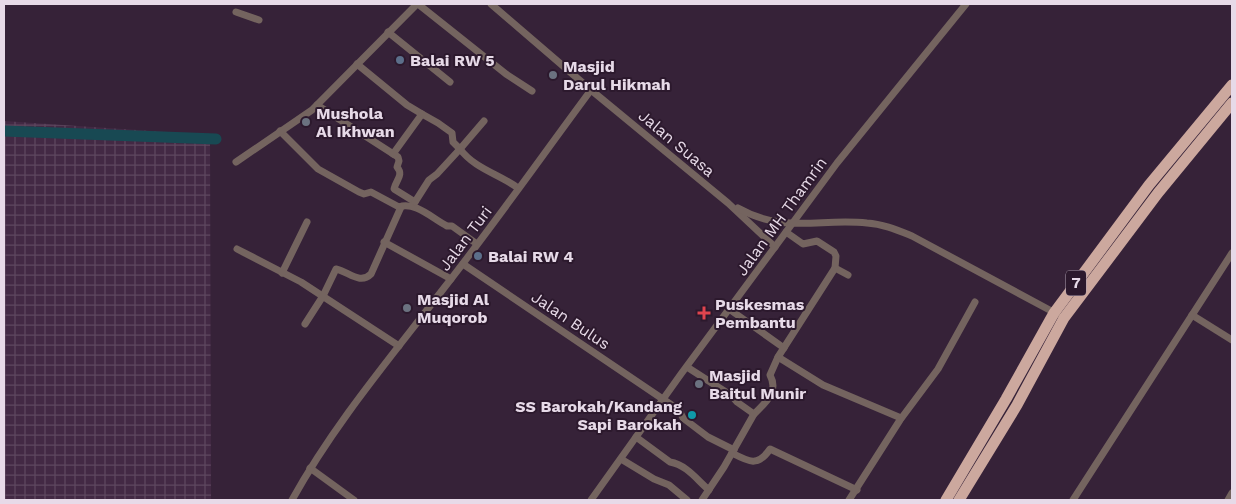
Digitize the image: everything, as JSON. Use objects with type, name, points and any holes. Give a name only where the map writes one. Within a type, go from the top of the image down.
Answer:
[{"type":"highway","name":"7","points":[[946,500],[1006,399],[1059,316],[1149,185],[1232,85]]},
{"type":"highway","name":"7","points":[[959,500],[1017,405],[1059,316],[1232,103]]},
{"type":"street","points":[[236,162],[317,105],[418,4],[506,74],[532,91]]},
{"type":"street","name":"Jalan Suasa","points":[[490,4],[728,203],[775,247]]},
{"type":"street","name":"Jalan MH Thamrin","points":[[591,500],[837,163],[966,4]]},
{"type":"street","points":[[236,12],[259,20]]},
{"type":"street","points":[[388,32],[450,82]]},
{"type":"street","points":[[357,64],[407,105],[438,123],[452,134],[453,142],[474,164],[508,180],[518,188]]},
{"type":"street","name":"Jalan Turi","points":[[292,500],[310,468],[345,416],[463,264],[591,90]]},
{"type":"street","points":[[317,105],[399,159],[397,167],[400,172],[394,189],[447,226],[452,226],[477,244]]},
{"type":"street","points":[[393,154],[422,114]]},
{"type":"street","points":[[414,204],[428,180],[437,174],[460,150],[484,121]]},
{"type":"street","points":[[280,132],[324,173],[359,192],[364,194],[371,192],[400,206],[414,204]]},
{"type":"street","points":[[728,203],[758,218],[773,222],[792,224],[866,222],[892,228],[912,236],[1059,316]]},
{"type":"street","points":[[305,324],[323,296],[336,269],[361,280],[367,278],[400,206]]},
{"type":"street","points":[[282,273],[307,222]]},
{"type":"street","points":[[702,500],[710,490],[754,414],[773,391],[774,382],[770,374],[778,357],[835,268],[836,254],[833,250],[817,241],[800,243],[786,232]]},
{"type":"street","points":[[384,242],[451,279]]},
{"type":"street","points":[[236,249],[323,296],[400,346]]},
{"type":"street","points":[[1073,500],[1126,417],[1155,376],[1232,253]]},
{"type":"street","name":"Jalan Bulus","points":[[463,264],[679,410],[683,418],[747,461],[761,460],[770,449],[857,490]]},
{"type":"street","points":[[835,268],[848,275]]},
{"type":"street","points":[[849,500],[901,418],[938,369],[974,302]]},
{"type":"street","points":[[729,309],[784,348]]},
{"type":"street","points":[[1192,315],[1232,340]]},
{"type":"street","points":[[778,357],[824,385],[901,418]]},
{"type":"street","points":[[687,367],[732,396],[754,414]]},
{"type":"street","points":[[636,438],[670,462],[676,463],[693,474],[710,490]]},
{"type":"street","points":[[621,459],[654,479],[669,485],[687,500]]},
{"type":"street","points":[[310,468],[354,500]]},
{"type":"street","points":[[1228,500],[1232,493]]},
{"type":"shaded area","points":[[4,121],[210,135],[211,500],[4,500]]},
{"type":"waterway","points":[[4,131],[216,139]]},
{"type":"place","name":"Balai RW 5","points":[[400,60]]},
{"type":"place","name":"Masjid Darul Hikmah","points":[[553,75]]},
{"type":"place","name":"Mushola Al Ikhwan","points":[[306,122]]},
{"type":"place","name":"Balai RW 4","points":[[478,256]]},
{"type":"place","name":"Masjid Al Muqorob","points":[[407,308]]},
{"type":"place","name":"Puskesmas Pembantu","points":[[704,313]]},
{"type":"place","name":"Masjid Baitul Munir","points":[[699,384]]},
{"type":"place","name":"SS Barokah/Kandang Sapi Barokah","points":[[692,415]]}]
